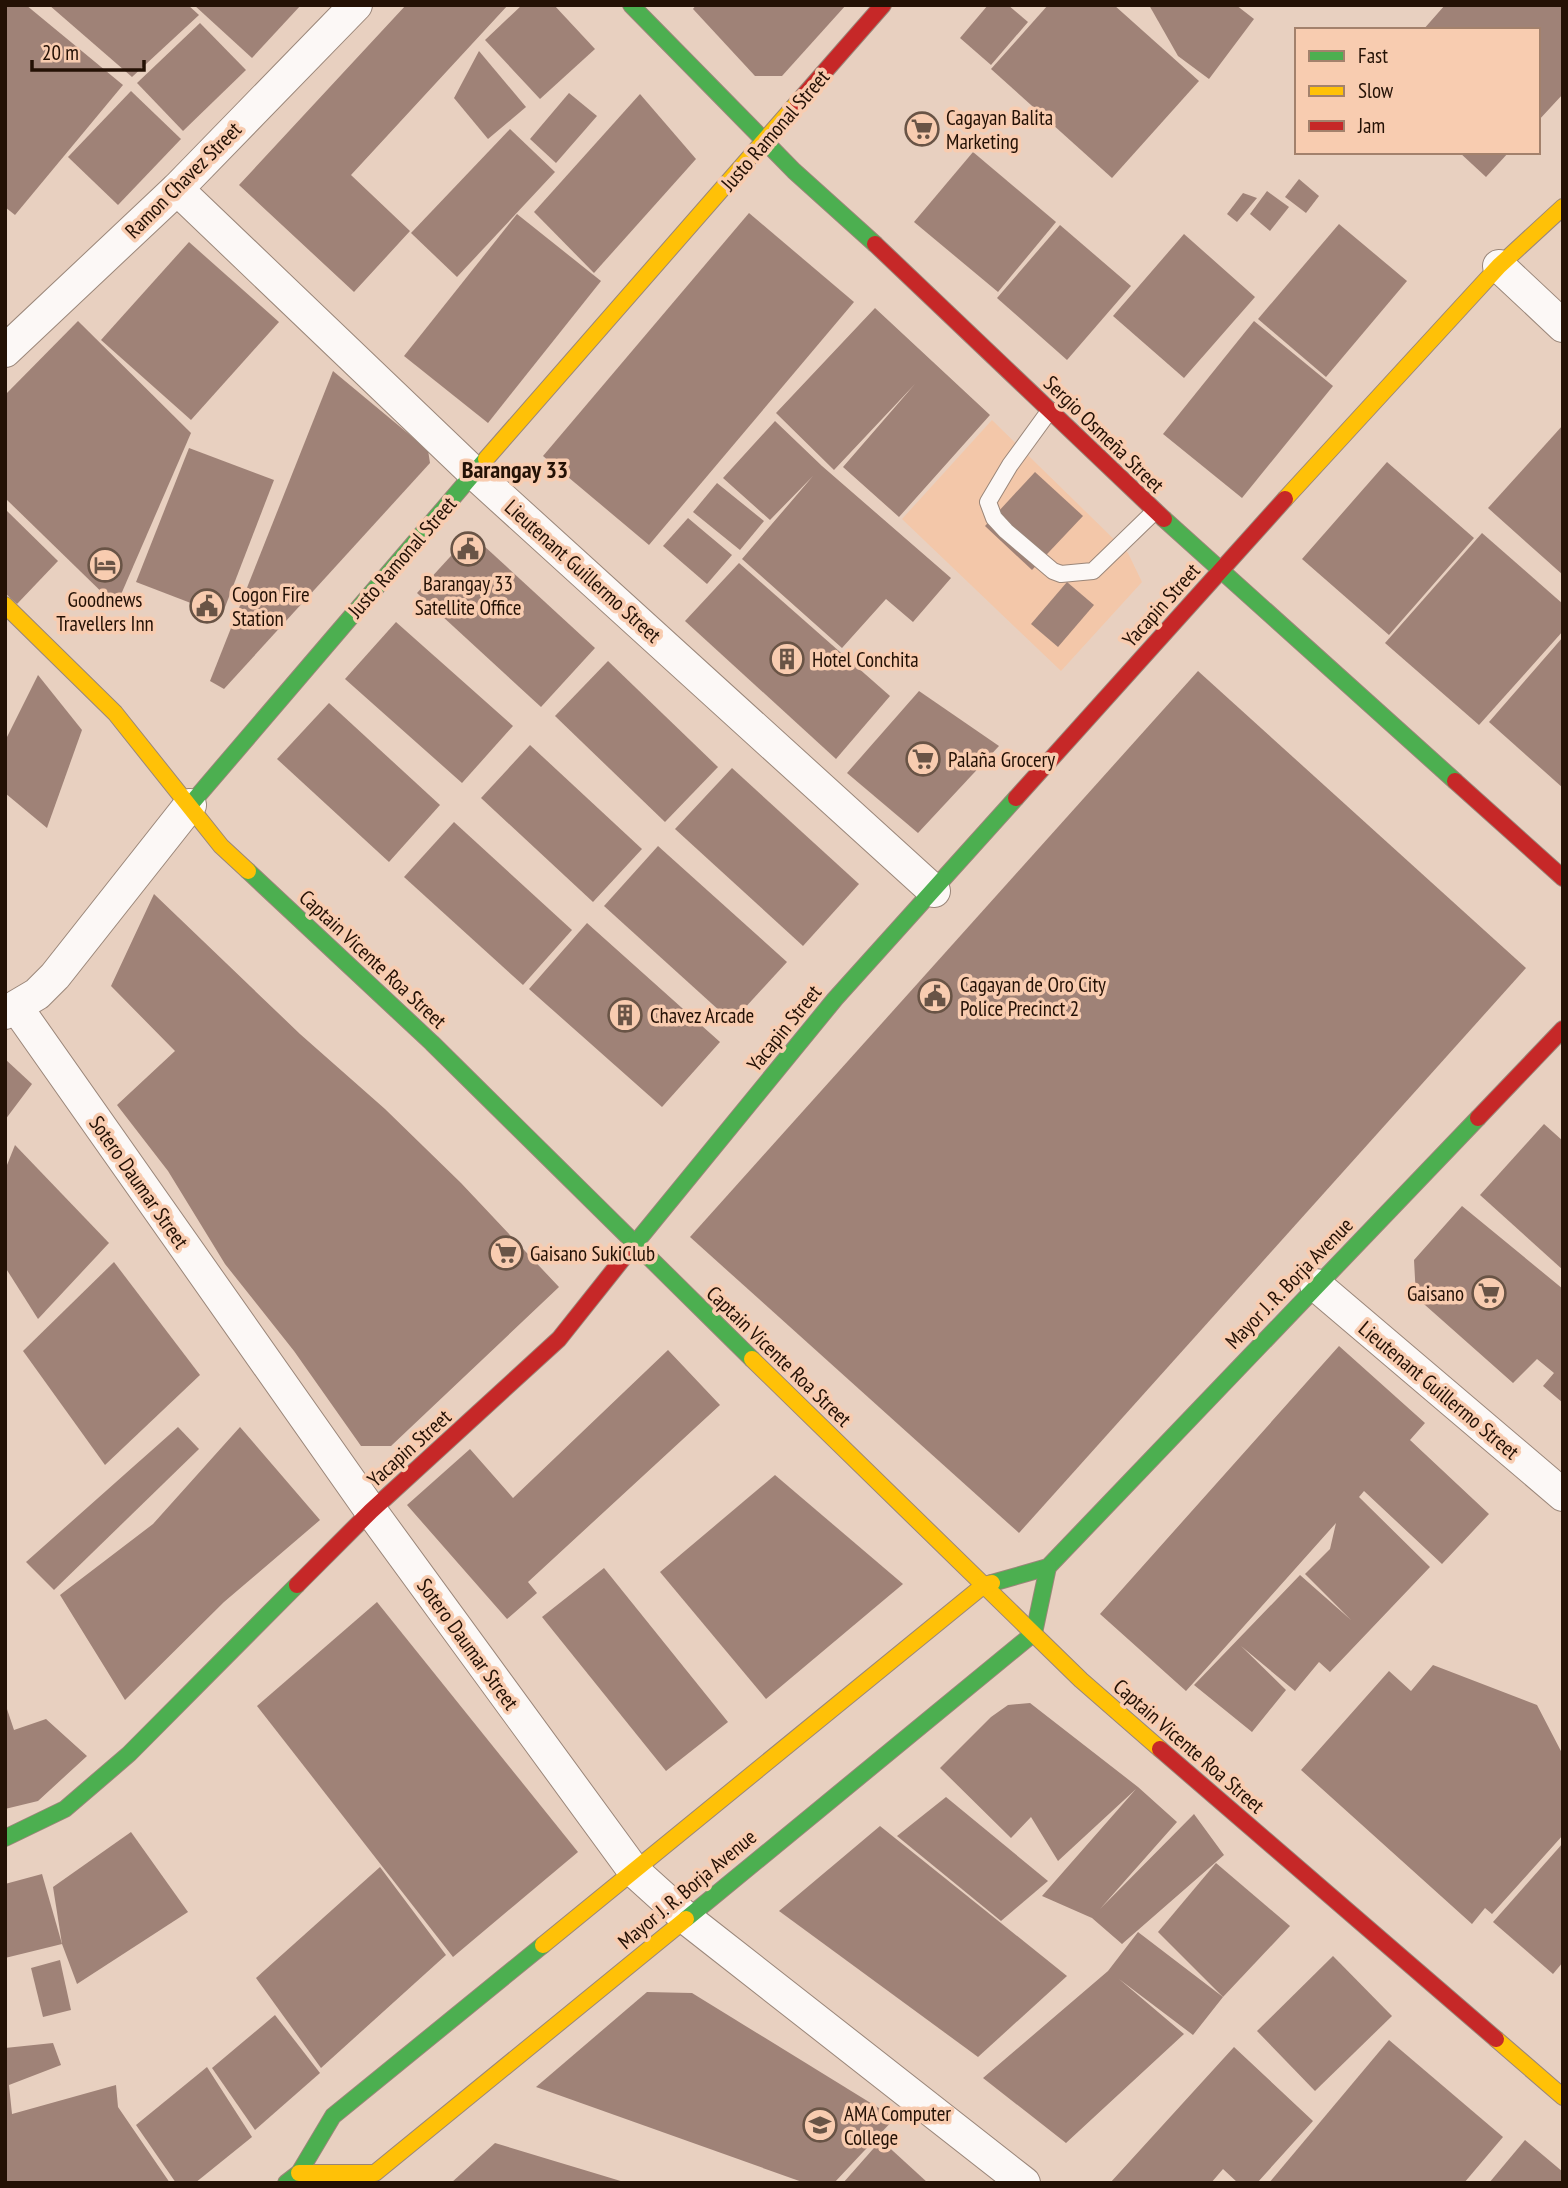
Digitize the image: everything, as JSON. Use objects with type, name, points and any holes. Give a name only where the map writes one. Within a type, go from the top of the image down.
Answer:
[{"type":"street","name":"Ramon Chavez Street","points":[[5,351],[177,189],[356,5]]},
{"type":"street","name":"Sergio Osmeña Street","points":[[631,5],[765,141],[1155,511],[1563,878]]},
{"type":"street","name":"Justo Ramonal Street","points":[[11,1010],[37,994],[80,947],[190,805],[474,473],[883,5]]},
{"type":"street","name":"Lieutenant Guillermo Street","points":[[177,189],[474,473],[934,891]]},
{"type":"street","name":"Yacapin Street","points":[[5,1838],[65,1809],[129,1754],[371,1511],[559,1339],[835,999],[1221,569],[1499,266],[1563,207]]},
{"type":"street","points":[[1499,266],[1563,326]]},
{"type":"street","name":"Captain Vicente Roa Street","points":[[5,605],[115,713],[221,846],[432,1043],[1081,1680],[1563,2097]]},
{"type":"street","name":"Sotero Daumar Street","points":[[11,1010],[634,1871],[686,1918],[1024,2183]]},
{"type":"street","name":"Mayor J. R. Borja Avenue","points":[[292,2178],[332,2116],[984,1585],[1048,1567],[1563,1029]]},
{"type":"street","name":"Lieutenant Guillermo Street","points":[[1316,1285],[1563,1495]]},
{"type":"street","points":[[1034,1633],[1048,1567]]},
{"type":"street","name":"Mayor J. R. Borja Avenue","points":[[292,2178],[375,2173],[1034,1633]]},
{"type":"lane","points":[[1050,410],[1010,465],[988,502],[994,518],[1006,531],[1053,570],[1071,575],[1093,571],[1155,511]]},
{"type":"shaded area","points":[[992,420],[1128,553],[1142,582],[1061,671],[902,519]]},
{"type":"building","points":[[5,5],[26,5],[123,85],[15,215],[5,207]]},
{"type":"building","points":[[49,5],[188,5],[199,15],[132,77]]},
{"type":"building","points":[[194,5],[301,5],[252,58]]},
{"type":"building","points":[[406,5],[508,5],[351,175],[410,231],[354,292],[239,185]]},
{"type":"building","points":[[522,5],[554,5],[595,49],[540,99],[485,40]]},
{"type":"building","points":[[696,5],[846,5],[782,76],[755,76],[693,9]]},
{"type":"building","points":[[988,5],[1008,5],[1028,22],[991,65],[960,38]]},
{"type":"building","points":[[1048,5],[1114,5],[1199,81],[1112,178],[991,69]]},
{"type":"building","points":[[1149,5],[1236,5],[1254,19],[1209,79],[1178,56]]},
{"type":"building","points":[[1445,5],[1563,5],[1563,94],[1540,119],[1540,28],[1425,28]]},
{"type":"building","points":[[200,23],[246,70],[183,131],[137,83]]},
{"type":"building","points":[[479,51],[526,107],[488,139],[454,98]]},
{"type":"building","points":[[131,91],[181,139],[118,205],[68,157]]},
{"type":"building","points":[[569,93],[597,116],[556,163],[530,139]]},
{"type":"building","points":[[640,94],[696,159],[594,273],[534,212]]},
{"type":"building","points":[[510,129],[555,172],[457,277],[411,233]]},
{"type":"building","points":[[973,152],[1056,222],[998,292],[914,222]]},
{"type":"building","points":[[1461,154],[1507,154],[1486,177]]},
{"type":"building","points":[[1299,179],[1319,196],[1306,213],[1285,197]]},
{"type":"building","points":[[1267,191],[1289,207],[1270,231],[1250,214]]},
{"type":"building","points":[[1243,193],[1257,198],[1237,222],[1227,214]]},
{"type":"building","points":[[749,213],[854,302],[649,545],[543,456]]},
{"type":"building","points":[[517,214],[601,281],[488,423],[404,356]]},
{"type":"building","points":[[1339,224],[1407,281],[1326,377],[1258,319]]},
{"type":"building","points":[[1060,225],[1131,286],[1067,360],[997,298]]},
{"type":"building","points":[[1184,234],[1255,297],[1184,378],[1113,316]]},
{"type":"building","points":[[189,242],[279,322],[191,420],[101,340]]},
{"type":"building","points":[[875,308],[990,415],[899,517],[843,467],[915,384],[834,470],[776,413]]},
{"type":"building","points":[[78,321],[191,433],[116,606],[5,498],[5,395]]},
{"type":"building","points":[[1254,321],[1333,386],[1242,498],[1163,434]]},
{"type":"building","points":[[333,371],[428,450],[430,463],[224,689],[210,681]]},
{"type":"building","points":[[775,421],[822,466],[951,578],[913,622],[886,599],[842,648],[742,559],[813,476],[770,520],[723,478]]},
{"type":"building","points":[[1563,425],[1563,575],[1488,508]]},
{"type":"building","points":[[189,448],[274,480],[222,615],[136,582]]},
{"type":"building","points":[[1387,462],[1474,538],[1389,635],[1302,559]]},
{"type":"building","points":[[1035,472],[1083,516],[1032,570],[985,526]]},
{"type":"building","points":[[717,483],[764,521],[740,550],[693,512]]},
{"type":"building","points":[[5,509],[58,561],[17,604],[5,593]]},
{"type":"building","points":[[688,518],[732,555],[707,584],[663,546]]},
{"type":"building","points":[[1482,533],[1563,604],[1563,631],[1479,725],[1385,643]]},
{"type":"building","points":[[471,534],[595,648],[541,707],[417,593]]},
{"type":"building","name":"Hotel Conchita","points":[[739,563],[890,696],[836,759],[685,621]]},
{"type":"building","points":[[1067,582],[1094,605],[1058,647],[1031,624]]},
{"type":"building","points":[[396,622],[513,726],[462,783],[345,679]]},
{"type":"building","points":[[1563,637],[1563,788],[1489,722]]},
{"type":"building","points":[[608,661],[718,767],[665,822],[555,716]]},
{"type":"building","points":[[1198,671],[1526,968],[1019,1533],[690,1237]]},
{"type":"building","points":[[38,675],[82,730],[47,828],[5,793],[5,741]]},
{"type":"building","name":"Palaña Grocery","points":[[919,691],[999,746],[918,833],[847,773]]},
{"type":"building","points":[[329,703],[440,805],[389,862],[277,759]]},
{"type":"building","points":[[530,745],[642,849],[593,902],[481,798]]},
{"type":"building","points":[[732,768],[859,884],[803,946],[675,829]]},
{"type":"building","points":[[454,822],[572,930],[523,985],[404,877]]},
{"type":"building","points":[[658,846],[787,962],[732,1022],[604,906]]},
{"type":"building","points":[[154,894],[300,1034],[385,1109],[461,1183],[559,1287],[391,1446],[361,1446],[294,1351],[225,1264],[168,1171],[117,1105],[175,1051],[111,986]]},
{"type":"building","name":"Chavez Arcade","points":[[587,923],[720,1042],[662,1107],[529,989]]},
{"type":"building","points":[[5,1059],[32,1084],[5,1120]]},
{"type":"building","points":[[1544,1124],[1563,1141],[1563,1270],[1480,1195]]},
{"type":"building","points":[[15,1145],[109,1243],[38,1319],[5,1267],[5,1170]]},
{"type":"building","name":"Gaisano","points":[[1462,1206],[1563,1289],[1563,1403],[1543,1386],[1554,1373],[1537,1359],[1513,1383],[1416,1297],[1414,1260]]},
{"type":"building","points":[[114,1262],[200,1375],[105,1465],[23,1351]]},
{"type":"building","points":[[1339,1346],[1425,1423],[1410,1440],[1489,1514],[1442,1564],[1364,1491],[1359,1497],[1430,1567],[1330,1672],[1319,1662],[1295,1691],[1241,1646],[1286,1690],[1252,1732],[1194,1685],[1300,1575],[1351,1620],[1305,1574],[1330,1549],[1336,1523],[1186,1691],[1100,1614]]},
{"type":"building","points":[[668,1350],[720,1405],[528,1582],[537,1593],[507,1619],[407,1505],[470,1449],[513,1498]]},
{"type":"building","points":[[178,1427],[199,1449],[54,1590],[26,1562]]},
{"type":"building","points":[[240,1427],[320,1520],[224,1602],[125,1700],[60,1595],[153,1524]]},
{"type":"building","points":[[775,1475],[903,1584],[766,1699],[660,1572]]},
{"type":"building","points":[[604,1568],[728,1722],[666,1771],[542,1617]]},
{"type":"building","points":[[377,1602],[578,1852],[453,1957],[257,1706]]},
{"type":"building","points":[[1433,1665],[1537,1705],[1563,1755],[1563,1835],[1492,1914],[1485,1908],[1472,1924],[1301,1770],[1389,1671],[1411,1691]]},
{"type":"building","points":[[5,1703],[14,1730],[46,1719],[87,1756],[38,1801],[5,1809]]},
{"type":"building","points":[[1030,1703],[1138,1787],[1177,1822],[1100,1909],[1194,1814],[1224,1855],[1122,1944],[1092,1918],[1042,1896],[1136,1789],[1058,1861],[1031,1817],[1011,1838],[940,1768],[991,1717],[1008,1705]]},
{"type":"building","points":[[946,1797],[1048,1881],[1001,1921],[897,1836]]},
{"type":"building","points":[[880,1826],[1067,1976],[978,2057],[779,1911]]},
{"type":"building","points":[[131,1832],[188,1912],[77,1984],[62,1944],[53,1887]]},
{"type":"building","points":[[1563,1843],[1563,1962],[1553,1974],[1493,1922]]},
{"type":"building","points":[[1216,1863],[1290,1926],[1223,1997],[1158,1932]]},
{"type":"building","points":[[380,1867],[446,1955],[321,2068],[256,1978]]},
{"type":"building","points":[[42,1874],[62,1944],[5,1958],[5,1884]]},
{"type":"building","points":[[1138,1932],[1223,1997],[1193,2035],[1119,1979],[1184,2034],[1066,2143],[983,2078],[1108,1971]]},
{"type":"building","points":[[1333,1956],[1392,2016],[1315,2091],[1257,2031]]},
{"type":"building","points":[[60,1960],[71,2010],[43,2017],[31,1968]]},
{"type":"building","points":[[647,1992],[692,1993],[895,2118],[834,2183],[805,2183],[536,2087]]},
{"type":"building","points":[[275,2015],[320,2073],[255,2130],[212,2068]]},
{"type":"building","points":[[1389,2040],[1503,2137],[1464,2183],[1269,2183]]},
{"type":"building","points":[[53,2043],[61,2065],[9,2085],[12,2114],[116,2085],[118,2107],[170,2183],[8,2183],[5,2179],[5,2048]]},
{"type":"building","points":[[1234,2047],[1313,2121],[1257,2183],[1238,2183],[1223,2169],[1211,2183],[1110,2183]]},
{"type":"building","points":[[207,2067],[252,2137],[195,2183],[176,2183],[136,2125]]},
{"type":"building","points":[[881,2140],[928,2183],[843,2183]]},
{"type":"building","points":[[1525,2140],[1563,2172],[1563,2183],[1489,2183]]},
{"type":"building","points":[[495,2143],[624,2182],[624,2183],[451,2183]]},
{"type":"traffic: fast","points":[[631,5],[794,171],[875,244]]},
{"type":"traffic: fast","points":[[190,805],[486,459]]},
{"type":"traffic: fast","points":[[1164,519],[1455,781]]},
{"type":"traffic: fast","points":[[629,1251],[835,999],[1016,798]]},
{"type":"traffic: fast","points":[[248,871],[432,1043],[752,1359]]},
{"type":"traffic: fast","points":[[992,1583],[1048,1567],[1478,1118]]},
{"type":"traffic: fast","points":[[686,1919],[1034,1633],[1048,1567]]},
{"type":"traffic: fast","points":[[5,1838],[65,1809],[129,1754],[297,1585]]},
{"type":"traffic: fast","points":[[286,2183],[299,2173],[333,2116],[543,1945]]},
{"type":"traffic: slow","points":[[486,459],[798,102]]},
{"type":"traffic: slow","points":[[1285,499],[1499,266],[1563,207]]},
{"type":"traffic: slow","points":[[5,605],[115,713],[221,846],[248,871]]},
{"type":"traffic: slow","points":[[752,1359],[1081,1680],[1160,1749]]},
{"type":"traffic: slow","points":[[543,1945],[984,1585],[992,1583]]},
{"type":"traffic: slow","points":[[299,2173],[375,2173],[686,1919]]},
{"type":"traffic: slow","points":[[1496,2039],[1563,2097]]},
{"type":"traffic: jam","points":[[798,102],[883,5]]},
{"type":"traffic: jam","points":[[875,244],[1164,519]]},
{"type":"traffic: jam","points":[[1016,798],[1285,499]]},
{"type":"traffic: jam","points":[[1455,781],[1563,878]]},
{"type":"traffic: jam","points":[[1478,1118],[1563,1029]]},
{"type":"traffic: jam","points":[[297,1585],[371,1511],[559,1339],[629,1251]]},
{"type":"traffic: jam","points":[[1160,1749],[1496,2039]]},
{"type":"place","name":"Cagayan Balita Marketing","points":[[922,129]]},
{"type":"place","name":"Barangay 33 Satellite Office","points":[[468,549]]},
{"type":"place","name":"Goodnews Travellers Inn","points":[[105,565]]},
{"type":"place","name":"Cogon Fire Station","points":[[207,606]]},
{"type":"place","name":"Hotel Conchita","points":[[787,659]]},
{"type":"place","name":"Palaña Grocery","points":[[923,759]]},
{"type":"place","name":"Cagayan de Oro City Police Precinct 2","points":[[935,996]]},
{"type":"place","name":"Chavez Arcade","points":[[625,1015]]},
{"type":"place","name":"Gaisano SukiClub","points":[[506,1253]]},
{"type":"place","name":"Gaisano","points":[[1489,1293]]},
{"type":"place","name":"AMA Computer College","points":[[820,2125]]},
{"type":"district","name":"Barangay 33","points":[[515,469]]}]
